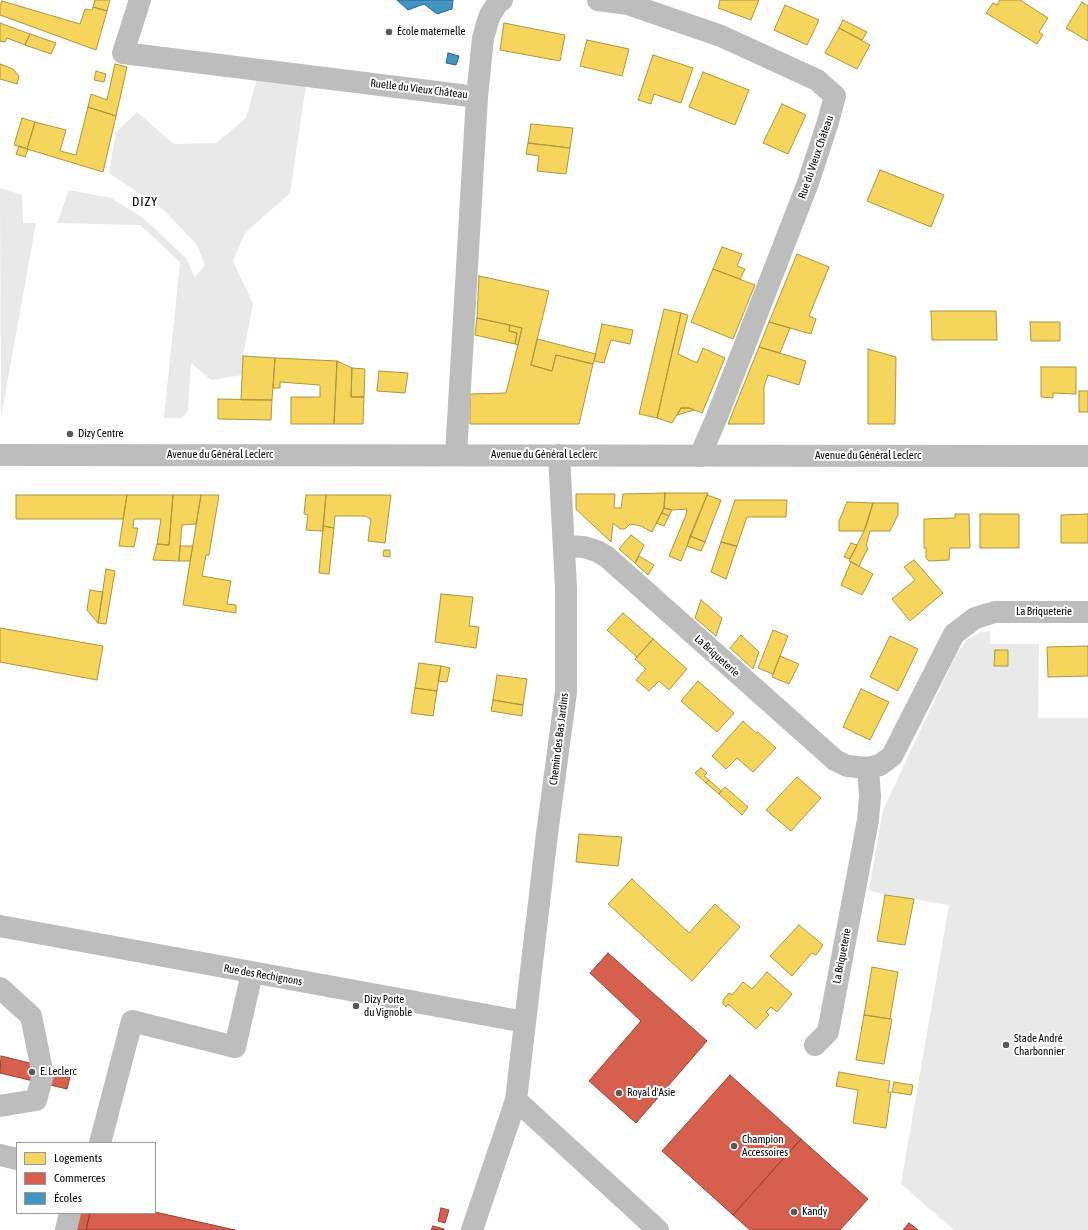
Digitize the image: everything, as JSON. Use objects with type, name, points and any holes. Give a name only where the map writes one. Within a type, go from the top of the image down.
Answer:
[{"type":"street","name":"Ruelle du Vieux Château","points":[[140,0],[123,53],[477,97],[456,455]]},
{"type":"street","points":[[477,97],[483,38],[490,15],[497,4],[502,0]]},
{"type":"street","name":"Rue du Vieux Château","points":[[598,0],[628,4],[722,36],[817,80],[835,96],[808,183],[716,419],[700,456]]},
{"type":"street","name":"Avenue du Général Leclerc","points":[[0,455],[1088,456]]},
{"type":"street","name":"Chemin des Bas Jardins","points":[[472,1230],[516,1100],[547,834],[566,692],[565,546],[559,455]]},
{"type":"street","name":"La Briqueterie","points":[[565,546],[584,547],[597,551],[607,557],[834,760],[847,766],[868,768],[880,765],[892,756],[954,634],[975,618],[995,612],[1088,612]]},
{"type":"street","name":"La Briqueterie","points":[[815,1045],[828,1032],[831,1017],[868,820],[870,797],[868,768]]},
{"type":"street","name":"Rue des Rechignons","points":[[0,926],[525,1022]]},
{"type":"street","points":[[100,1142],[132,1021],[235,1047],[252,973]]},
{"type":"street","points":[[0,988],[31,1016],[42,1075],[36,1100],[0,1106]]},
{"type":"street","points":[[516,1100],[658,1230]]},
{"type":"street","points":[[0,1155],[16,1159]]},
{"type":"street","points":[[66,1230],[70,1214]]},
{"type":"shaded area","points":[[257,79],[306,85],[290,193],[245,233],[233,261],[253,304],[243,356],[242,375],[211,380],[191,363],[188,410],[182,418],[164,418],[180,262],[140,225],[57,223],[69,190],[111,198],[142,217],[186,258],[195,277],[205,265],[197,245],[163,209],[109,173],[116,132],[137,112],[174,144],[216,143],[246,118]]},
{"type":"shaded area","points":[[0,188],[22,195],[23,223],[36,223],[1,417]]},
{"type":"shaded area","name":"Stade André Charbonnier","points":[[990,631],[990,644],[1039,644],[1038,718],[1088,718],[1088,1230],[954,1230],[901,1184],[949,905],[885,895],[869,890],[883,810],[956,655],[967,640],[981,632]]},
{"type":"building: Logements","points":[[95,0],[110,0],[107,11],[93,7]]},
{"type":"building: Logements","points":[[720,0],[759,0],[751,20],[718,8]]},
{"type":"building: Logements","points":[[1000,0],[1020,0],[1048,18],[1039,32],[1043,35],[1037,44],[986,13],[993,3],[997,5]]},
{"type":"building: Logements","points":[[2,1],[80,24],[85,9],[92,10],[93,7],[107,11],[96,50],[0,15],[0,6]]},
{"type":"building: Logements","points":[[1082,2],[1088,6],[1088,41],[1066,28]]},
{"type":"building: Logements","points":[[785,5],[819,20],[807,45],[774,30]]},
{"type":"building: Logements","points":[[843,20],[867,32],[862,40],[839,28]]},
{"type":"building: Logements","points":[[0,23],[30,34],[25,45],[7,38],[5,42],[0,41]]},
{"type":"building: Logements","points":[[504,23],[565,35],[560,61],[500,50]]},
{"type":"building: Logements","points":[[839,28],[870,45],[857,69],[825,53]]},
{"type":"building: Logements","points":[[30,34],[56,43],[51,54],[25,45]]},
{"type":"building: Logements","points":[[587,40],[629,49],[622,76],[580,66]]},
{"type":"building: Logements","points":[[653,55],[693,68],[681,103],[654,94],[651,104],[638,100]]},
{"type":"building: Logements","points":[[0,64],[13,69],[19,76],[17,84],[0,79]]},
{"type":"building: Logements","points":[[115,64],[127,67],[116,116],[88,107],[91,94],[107,100]]},
{"type":"building: Logements","points":[[96,71],[106,74],[104,82],[94,80]]},
{"type":"building: Logements","points":[[703,72],[749,90],[735,125],[689,107]]},
{"type":"building: Logements","points":[[782,104],[806,115],[788,154],[763,143]]},
{"type":"building: Logements","points":[[88,107],[116,116],[103,172],[27,149],[35,122],[66,130],[60,151],[76,155]]},
{"type":"building: Logements","points":[[22,118],[35,122],[27,149],[14,145]]},
{"type":"building: Logements","points":[[531,124],[573,128],[570,148],[528,143]]},
{"type":"building: Logements","points":[[528,143],[570,148],[566,174],[537,171],[539,156],[526,154]]},
{"type":"building: Logements","points":[[19,146],[28,149],[25,157],[16,154]]},
{"type":"building: Logements","points":[[880,170],[944,195],[931,227],[867,201]]},
{"type":"building: Logements","points":[[722,247],[742,254],[737,266],[745,269],[740,279],[713,269]]},
{"type":"building: Logements","points":[[797,254],[829,267],[809,316],[816,319],[811,334],[769,322]]},
{"type":"building: Logements","points":[[713,269],[755,285],[733,339],[691,322]]},
{"type":"building: Logements","points":[[479,276],[549,291],[531,365],[552,371],[556,355],[593,364],[579,424],[470,424],[470,394],[506,393],[522,328],[477,318]]},
{"type":"building: Logements","points":[[664,309],[681,313],[657,418],[639,414]]},
{"type":"building: Logements","points":[[931,311],[996,311],[997,340],[932,340]]},
{"type":"building: Logements","points":[[681,313],[688,315],[678,354],[697,363],[703,348],[725,358],[702,413],[689,408],[681,408],[672,423],[657,418]]},
{"type":"building: Logements","points":[[477,318],[510,325],[509,331],[517,333],[515,344],[475,335]]},
{"type":"building: Logements","points":[[769,322],[790,328],[780,353],[759,347]]},
{"type":"building: Logements","points":[[1030,322],[1060,322],[1060,341],[1031,341]]},
{"type":"building: Logements","points":[[602,324],[633,330],[630,344],[611,340],[604,363],[594,361]]},
{"type":"building: Logements","points":[[510,325],[522,328],[518,345],[515,344],[517,333],[509,331]]},
{"type":"building: Logements","points":[[537,339],[596,354],[593,364],[556,355],[552,371],[531,365]]},
{"type":"building: Logements","points":[[759,347],[806,361],[799,385],[768,375],[764,387],[764,424],[728,424]]},
{"type":"building: Logements","points":[[868,349],[896,357],[895,424],[868,424]]},
{"type":"building: Logements","points":[[243,356],[275,358],[272,400],[241,400]]},
{"type":"building: Logements","points":[[275,358],[337,361],[334,424],[291,424],[291,397],[320,397],[320,385],[280,382],[280,388],[273,388]]},
{"type":"building: Logements","points":[[337,361],[352,368],[351,397],[364,397],[363,424],[334,424]]},
{"type":"building: Logements","points":[[1041,367],[1076,367],[1076,394],[1053,393],[1053,398],[1041,397]]},
{"type":"building: Logements","points":[[352,368],[365,369],[364,397],[351,397]]},
{"type":"building: Logements","points":[[379,371],[408,373],[405,393],[377,391]]},
{"type":"building: Logements","points":[[1079,391],[1088,391],[1088,412],[1079,412]]},
{"type":"building: Logements","points":[[218,399],[272,400],[271,420],[218,419]]},
{"type":"building: Logements","points":[[681,408],[689,408],[694,410],[677,415]]},
{"type":"building: Logements","points":[[665,493],[664,508],[652,532],[641,526],[630,524],[625,529],[620,529],[613,523],[611,542],[576,509],[576,494],[615,494],[614,508],[621,508],[623,494]]},
{"type":"building: Logements","points":[[665,493],[708,493],[681,561],[669,556],[686,515],[687,509],[672,510],[664,508]]},
{"type":"building: Logements","points":[[16,495],[127,495],[123,519],[16,519]]},
{"type":"building: Logements","points":[[127,495],[173,495],[169,545],[157,544],[161,519],[134,519],[133,528],[138,528],[134,547],[119,546]]},
{"type":"building: Logements","points":[[173,495],[201,495],[196,524],[182,525],[179,561],[153,560],[157,544],[169,545]]},
{"type":"building: Logements","points":[[201,495],[219,495],[209,555],[206,555],[202,576],[231,581],[227,604],[236,605],[236,613],[183,605]]},
{"type":"building: Logements","points":[[306,495],[326,495],[323,531],[306,530],[308,515],[304,514]]},
{"type":"building: Logements","points":[[326,495],[391,495],[385,543],[368,541],[371,519],[365,516],[335,516],[334,528],[323,526]]},
{"type":"building: Logements","points":[[707,495],[721,500],[705,542],[690,536]]},
{"type":"building: Logements","points":[[735,500],[787,500],[786,517],[747,517],[737,546],[721,542]]},
{"type":"building: Logements","points":[[847,502],[873,503],[864,531],[839,531],[839,521]]},
{"type":"building: Logements","points":[[873,503],[898,503],[898,515],[890,531],[870,531],[866,546],[868,548],[859,566],[849,561],[866,527]]},
{"type":"building: Logements","points":[[664,508],[672,510],[669,516],[662,513]]},
{"type":"building: Logements","points":[[662,513],[669,516],[664,526],[656,523]]},
{"type":"building: Logements","points":[[955,514],[969,514],[970,548],[950,548],[949,560],[929,561],[926,558],[926,548],[924,548],[924,519],[955,518]]},
{"type":"building: Logements","points":[[980,514],[1019,514],[1019,548],[980,548]]},
{"type":"building: Logements","points":[[1088,514],[1088,543],[1061,543],[1061,515]]},
{"type":"building: Logements","points":[[323,526],[334,528],[329,574],[319,573]]},
{"type":"building: Logements","points":[[631,535],[644,545],[635,563],[619,549]]},
{"type":"building: Logements","points":[[690,536],[705,542],[701,551],[687,546]]},
{"type":"building: Logements","points":[[721,542],[737,546],[726,579],[711,572]]},
{"type":"building: Logements","points":[[851,543],[857,545],[850,559],[844,557]]},
{"type":"building: Logements","points":[[180,546],[193,546],[190,561],[179,561]]},
{"type":"building: Logements","points":[[384,550],[390,550],[390,557],[383,556]]},
{"type":"building: Logements","points":[[639,556],[654,565],[648,575],[635,563]]},
{"type":"building: Logements","points":[[914,560],[943,593],[910,621],[892,599],[915,580],[904,567]]},
{"type":"building: Logements","points":[[851,562],[873,574],[862,595],[841,585]]},
{"type":"building: Logements","points":[[106,569],[115,571],[106,624],[98,623]]},
{"type":"building: Logements","points":[[90,590],[103,592],[98,623],[87,610]]},
{"type":"building: Logements","points":[[441,594],[473,597],[469,626],[479,627],[476,648],[435,642]]},
{"type":"building: Logements","points":[[701,600],[722,618],[716,636],[695,618]]},
{"type":"building: Logements","points":[[623,613],[653,639],[637,657],[607,630]]},
{"type":"building: Logements","points":[[0,628],[103,646],[97,680],[0,662]]},
{"type":"building: Logements","points":[[773,630],[788,636],[773,674],[758,668]]},
{"type":"building: Logements","points":[[741,635],[759,652],[753,669],[730,648]]},
{"type":"building: Logements","points":[[890,636],[918,649],[898,691],[870,677]]},
{"type":"building: Logements","points":[[653,639],[687,669],[669,690],[659,681],[649,691],[636,680],[646,669],[635,659]]},
{"type":"building: Logements","points":[[1088,646],[1088,676],[1048,677],[1047,647]]},
{"type":"building: Logements","points":[[995,650],[1008,650],[1008,666],[994,666]]},
{"type":"building: Logements","points":[[780,656],[799,664],[789,684],[772,677]]},
{"type":"building: Logements","points":[[419,663],[441,666],[437,691],[415,688]]},
{"type":"building: Logements","points":[[441,666],[450,668],[447,682],[438,681]]},
{"type":"building: Logements","points":[[497,675],[527,679],[523,705],[493,700]]},
{"type":"building: Logements","points":[[698,681],[734,713],[717,732],[681,701]]},
{"type":"building: Logements","points":[[415,688],[437,691],[433,716],[411,713]]},
{"type":"building: Logements","points":[[861,689],[889,702],[870,740],[843,727]]},
{"type":"building: Logements","points":[[493,700],[523,705],[522,716],[491,711]]},
{"type":"building: Logements","points":[[743,721],[776,748],[753,772],[737,758],[726,769],[712,756]]},
{"type":"building: Logements","points":[[701,768],[707,773],[704,776],[709,780],[706,783],[695,773]]},
{"type":"building: Logements","points":[[797,777],[821,798],[791,831],[766,810]]},
{"type":"building: Logements","points":[[709,780],[721,791],[719,794],[706,783]]},
{"type":"building: Logements","points":[[725,787],[748,807],[742,815],[719,794]]},
{"type":"building: Logements","points":[[579,834],[622,837],[618,866],[576,862]]},
{"type":"building: Logements","points":[[632,879],[689,933],[715,904],[740,927],[692,981],[608,904]]},
{"type":"building: Logements","points":[[885,895],[914,899],[905,945],[877,941]]},
{"type":"building: Logements","points":[[799,925],[823,945],[816,955],[812,953],[792,976],[770,956]]},
{"type":"building: Logements","points":[[872,967],[898,972],[890,1019],[864,1015]]},
{"type":"building: Logements","points":[[767,972],[792,994],[777,1012],[771,1007],[766,1012],[769,1015],[756,1029],[728,1004],[726,1007],[723,1004],[723,1000],[729,993],[732,995],[743,982],[752,989]]},
{"type":"building: Logements","points":[[864,1015],[892,1019],[884,1064],[856,1060]]},
{"type":"building: Logements","points":[[839,1072],[890,1081],[888,1092],[891,1092],[886,1128],[853,1123],[858,1090],[836,1086]]},
{"type":"building: Logements","points":[[894,1082],[913,1085],[911,1095],[892,1092]]},
{"type":"building: Commerces","points":[[608,953],[707,1041],[636,1123],[589,1081],[641,1021],[590,973]]},
{"type":"building: Commerces","points":[[1,1056],[71,1073],[67,1089],[0,1073]]},
{"type":"building: Commerces","points":[[730,1075],[801,1139],[733,1215],[662,1151]]},
{"type":"building: Commerces","points":[[801,1139],[868,1199],[840,1230],[750,1230],[733,1215]]},
{"type":"building: Commerces","points":[[441,1208],[449,1210],[445,1223],[438,1221]]},
{"type":"building: Commerces","points":[[156,1212],[235,1230],[86,1230],[90,1214],[156,1214]]},
{"type":"building: Commerces","points":[[81,1214],[90,1214],[86,1230],[77,1230]]},
{"type":"building: Commerces","points":[[909,1223],[918,1230],[903,1230]]},
{"type":"building: Commerces","points":[[433,1226],[444,1229],[444,1230],[431,1230]]},
{"type":"building: Écoles","points":[[397,0],[453,0],[452,9],[437,14],[424,4],[408,10]]},
{"type":"building: Écoles","points":[[448,53],[459,56],[456,65],[446,63]]},
{"type":"place","name":"École maternelle","points":[[389,32]]},
{"type":"place","name":"Dizy Centre","points":[[70,434]]},
{"type":"place","name":"Dizy Porte du Vignoble","points":[[356,1006]]},
{"type":"place","name":"Stade André Charbonnier","points":[[1006,1045]]},
{"type":"place","name":"E. Leclerc","points":[[32,1072]]},
{"type":"place","name":"Royal d'Asie","points":[[619,1093]]},
{"type":"place","name":"Champion Accessoires","points":[[734,1146]]},
{"type":"place","name":"Kandy","points":[[794,1212]]},
{"type":"district","name":"DIZY","points":[[145,202]]}]
